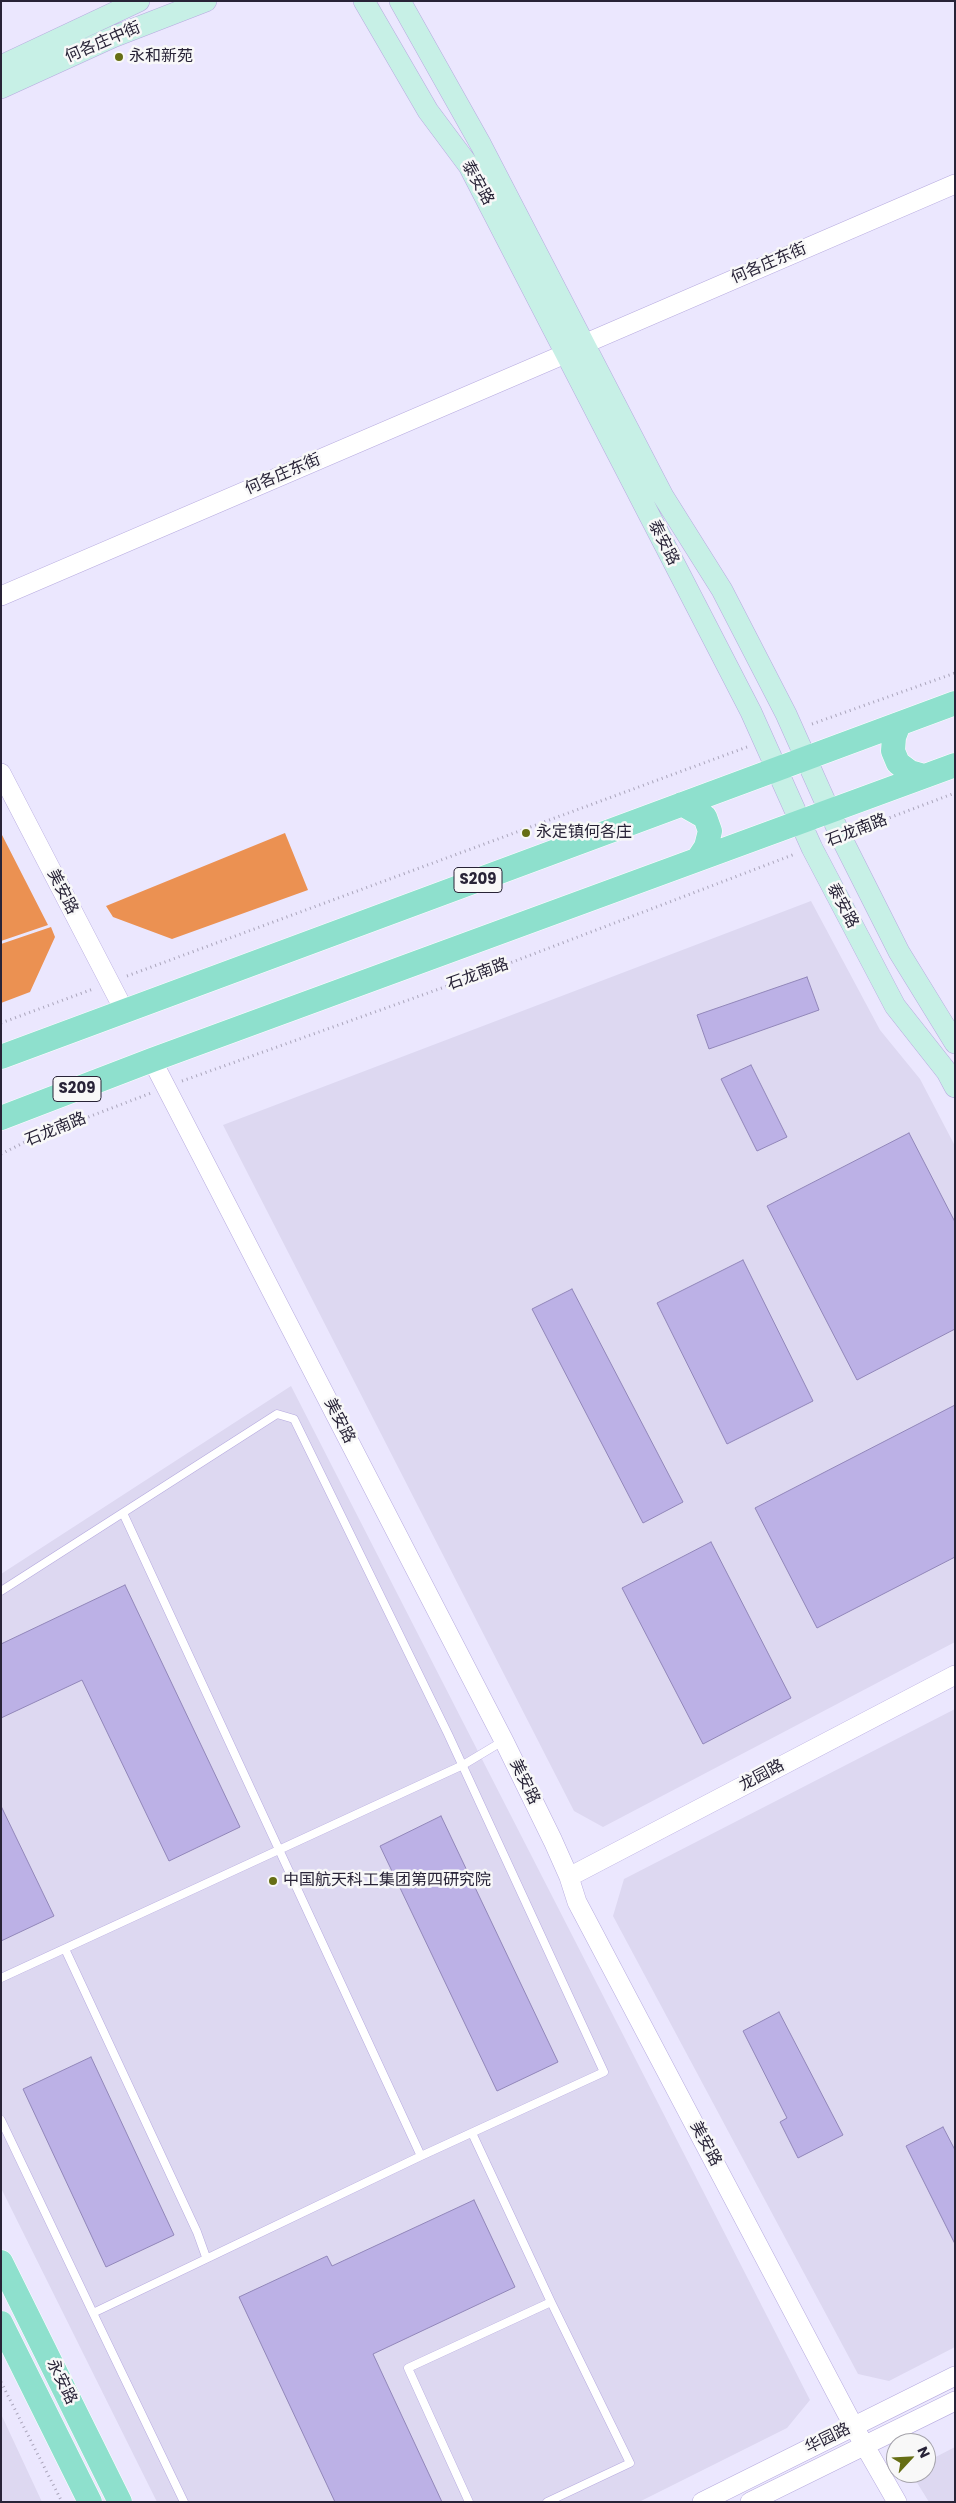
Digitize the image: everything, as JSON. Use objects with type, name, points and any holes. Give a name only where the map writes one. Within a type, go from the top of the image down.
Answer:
[{"type":"main road","name":"何各庄中街","points":[[1,66],[138,1]]},
{"type":"main road","name":"何各庄中街","points":[[1,88],[113,37],[206,1]]},
{"type":"main road","name":"泰安路","points":[[364,1],[428,111],[469,166],[574,349],[722,590],[793,731],[841,837],[899,952],[955,1043]]},
{"type":"main road","name":"泰安路","points":[[400,1],[482,145],[574,349],[751,712],[812,848],[895,1006],[947,1072],[955,1087]]},
{"type":"main road","name":"S209","points":[[1,1057],[955,703]]},
{"type":"main road","points":[[899,724],[894,737],[893,751],[898,763],[910,772],[924,776]]},
{"type":"main road","name":"石龙南路","points":[[1,1118],[152,1060],[955,765]]},
{"type":"main road","points":[[682,804],[705,818],[710,831],[706,847],[698,859]]},
{"type":"main road","name":"永安路","points":[[1,2262],[120,2502]]},
{"type":"main road","name":"永安路","points":[[1,2323],[90,2502]]},
{"type":"street","name":"何各庄东街","points":[[1,596],[955,184]]},
{"type":"street","name":"美安路","points":[[1,773],[108,983],[124,1010]]},
{"type":"street","name":"美安路","points":[[152,1060],[504,1740],[569,1877],[577,1902],[854,2427],[897,2502]]},
{"type":"street","name":"龙园路","points":[[569,1877],[955,1675]]},
{"type":"street","name":"华园路","points":[[702,2502],[955,2376]]},
{"type":"street","name":"华园路","points":[[750,2502],[955,2400]]},
{"type":"lane","points":[[1,1591],[277,1414],[294,1419],[462,1765],[604,2072],[206,2257],[93,2313]]},
{"type":"lane","points":[[123,1513],[421,2156]]},
{"type":"lane","points":[[1,1978],[462,1765],[504,1740]]},
{"type":"lane","points":[[65,1949],[197,2232],[206,2257]]},
{"type":"lane","points":[[1,2120],[184,2502]]},
{"type":"lane","points":[[472,2133],[551,2302],[630,2463],[547,2502]]},
{"type":"lane","points":[[469,2502],[408,2368],[551,2302]]},
{"type":"path","points":[[793,731],[955,673]]},
{"type":"path","points":[[1,1023],[763,741]]},
{"type":"path","name":"石龙南路","points":[[841,837],[955,793]]},
{"type":"path","name":"石龙南路","points":[[1,1154],[31,1139],[166,1087],[481,974],[812,848]]},
{"type":"path","points":[[1,2382],[62,2502]]},
{"type":"shaded area","points":[[1,833],[48,925],[1,941]]},
{"type":"shaded area","points":[[285,833],[308,890],[172,939],[113,917],[106,906]]},
{"type":"shaded area","points":[[811,901],[880,1030],[920,1079],[955,1146],[955,1642],[603,1827],[574,1811],[223,1125]]},
{"type":"shaded area","points":[[51,927],[55,937],[30,992],[1,1003],[1,944]]},
{"type":"shaded area","name":"中国航天科工集团第四研究院","points":[[291,1386],[810,2400],[787,2428],[639,2502],[157,2502],[1,2188],[1,1574]]},
{"type":"shaded area","points":[[955,1709],[955,2347],[889,2381],[858,2374],[613,1916],[624,1879]]},
{"type":"shaded area","points":[[1,2414],[42,2502],[1,2502]]},
{"type":"shaded area","points":[[955,2447],[955,2502],[929,2502],[917,2483],[936,2483],[936,2457]]},
{"type":"building","points":[[807,977],[819,1010],[709,1049],[697,1015]]},
{"type":"building","points":[[751,1065],[787,1137],[757,1151],[721,1079]]},
{"type":"building","points":[[909,1133],[955,1222],[955,1329],[857,1380],[767,1206]]},
{"type":"building","points":[[743,1260],[813,1401],[727,1444],[657,1303]]},
{"type":"building","points":[[572,1289],[683,1502],[643,1523],[532,1309]]},
{"type":"building","points":[[955,1405],[955,1557],[817,1628],[755,1508]]},
{"type":"building","points":[[711,1542],[791,1698],[703,1744],[622,1588]]},
{"type":"building","points":[[125,1585],[240,1827],[169,1861],[82,1680],[1,1718],[1,1644]]},
{"type":"building","points":[[1,1806],[54,1916],[1,1941]]},
{"type":"building","points":[[441,1816],[558,2062],[497,2091],[380,1846]]},
{"type":"building","points":[[779,2012],[843,2135],[798,2158],[780,2122],[787,2118],[743,2031]]},
{"type":"building","points":[[91,2057],[174,2235],[106,2267],[23,2089]]},
{"type":"building","points":[[943,2127],[955,2150],[955,2244],[906,2146]]},
{"type":"building","points":[[474,2200],[515,2287],[373,2354],[442,2502],[335,2502],[239,2297],[327,2256],[332,2266]]},
{"type":"place","name":"永和新苑","points":[[119,57]]},
{"type":"place","name":"永定镇何各庄","points":[[526,833]]},
{"type":"place","name":"中国航天科工集团第四研究院","points":[[273,1881]]}]
